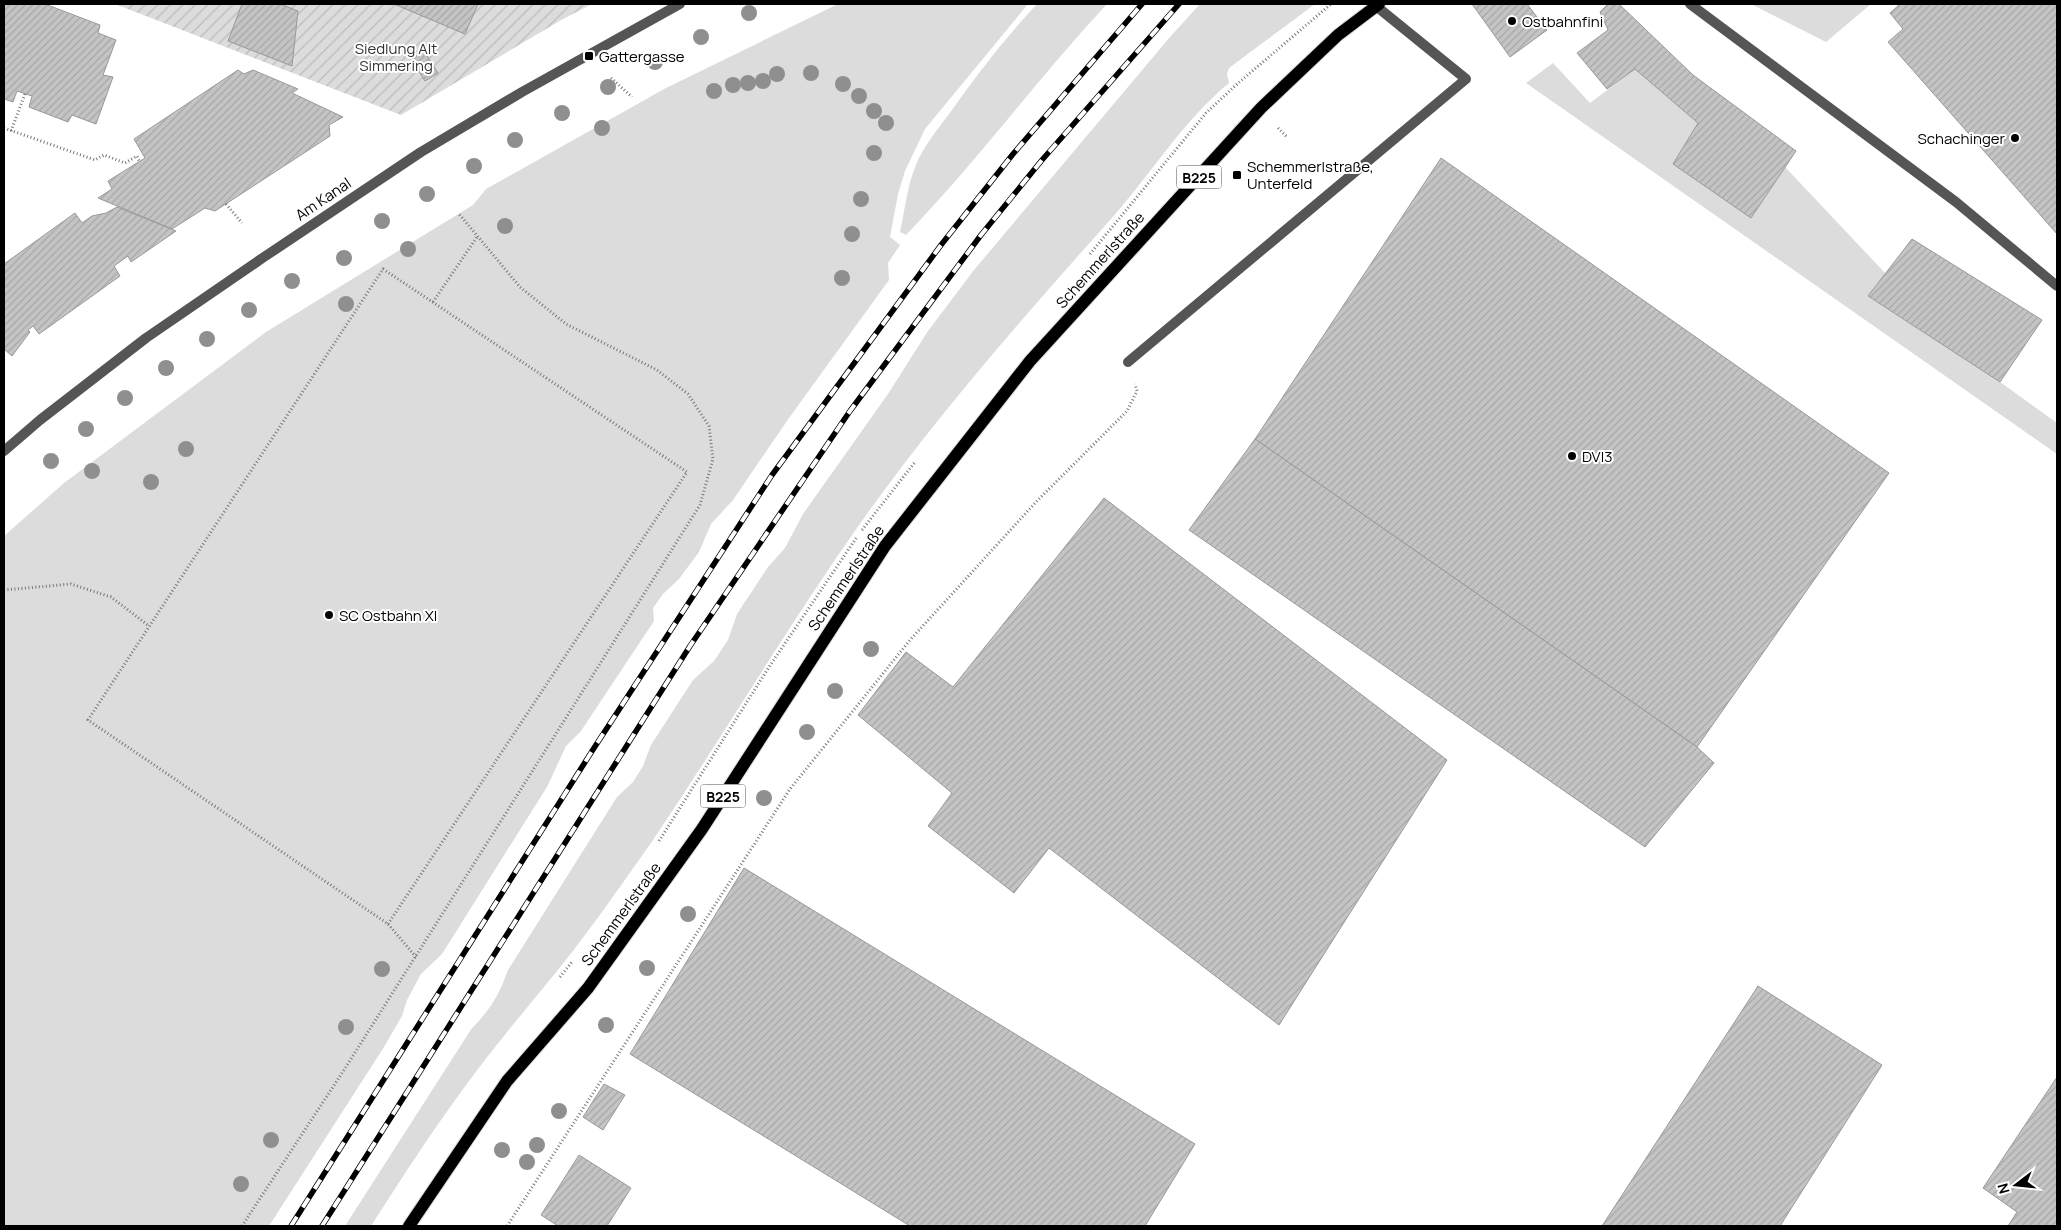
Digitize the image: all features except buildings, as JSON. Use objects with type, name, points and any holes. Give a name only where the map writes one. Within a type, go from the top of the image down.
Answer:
[{"type":"main road","name":"Schemmerlstraße","points":[[409,1226],[507,1081],[588,988],[702,829],[885,546],[1030,361],[1261,108],[1338,36],[1377,5]]},
{"type":"street","name":"Am Kanal","points":[[4,451],[40,420],[146,338],[264,256],[404,163],[522,92],[680,4]]},
{"type":"street","points":[[1690,4],[1956,202],[2057,286]]},
{"type":"street","points":[[1128,362],[1466,79],[1377,5]]},
{"type":"path","points":[[1236,85],[1330,4]]},
{"type":"path","points":[[611,78],[632,97]]},
{"type":"path","points":[[11,131],[25,94]]},
{"type":"path","points":[[4,128],[95,160],[104,155],[125,163],[136,156],[139,161]]},
{"type":"path","points":[[226,204],[242,223]]},
{"type":"path","points":[[242,1226],[416,957],[700,505],[713,459],[709,426],[688,394],[657,370],[566,324],[520,287],[459,214]]},
{"type":"path","points":[[433,302],[477,237]]},
{"type":"path","points":[[388,924],[686,472],[383,269],[88,720],[388,924],[416,957]]},
{"type":"path","points":[[507,1226],[790,789],[910,640],[1036,502],[1127,411],[1137,391],[1128,362]]},
{"type":"path","points":[[4,590],[71,584],[111,597],[149,626]]},
{"type":"green space","name":"Siedlung Alt Simmering","points":[[115,4],[592,4],[563,19],[401,115]]},
{"type":"green space","name":"SC Ostbahn XI","points":[[838,4],[1028,4],[925,129],[905,171],[898,194],[890,237],[900,245],[888,263],[889,280],[789,418],[733,500],[711,524],[699,552],[679,579],[663,594],[653,608],[654,621],[581,731],[566,746],[547,787],[442,954],[421,974],[407,1000],[402,1016],[384,1047],[269,1226],[4,1226],[4,536],[64,483],[266,332],[473,205],[486,189],[666,88]]},
{"type":"green space","points":[[1037,4],[1107,4],[932,207],[906,235],[900,232],[910,181],[922,152],[980,71]]},
{"type":"green space","points":[[1200,4],[1315,4],[1229,68],[1227,74],[1229,83],[1212,98],[1182,131],[1126,202],[1015,328],[922,440],[836,558],[651,843],[596,920],[486,1058],[420,1151],[371,1226],[345,1226],[472,1028],[494,1001],[508,970],[617,797],[633,782],[643,766],[651,745],[693,680],[714,661],[728,640],[737,614],[768,567],[785,548],[803,514],[888,394],[928,331],[974,270]]},
{"type":"green space","points":[[1751,4],[1871,4],[1826,42]]},
{"type":"green space","points":[[1553,63],[1590,103],[1635,69],[1698,123],[1673,164],[1751,218],[1785,167],[1886,274],[1869,297],[2000,382],[2057,423],[2057,454],[1526,83]]},
{"type":"railway","points":[[291,1226],[594,748],[772,475],[941,245],[1013,154],[1142,4]]},
{"type":"railway","points":[[322,1226],[690,646],[850,411],[981,235],[1042,160],[1179,4]]},
{"type":"place","name":"Ostbahnfini","points":[[1512,21]]},
{"type":"place","name":"Gattergasse","points":[[589,56]]},
{"type":"place","name":"Schachinger","points":[[2015,138]]},
{"type":"place","name":"Schemmerlstraße, Unterfeld","points":[[1237,175]]},
{"type":"place","name":"DVI3","points":[[1572,456]]},
{"type":"place","name":"SC Ostbahn XI","points":[[329,615]]}]
